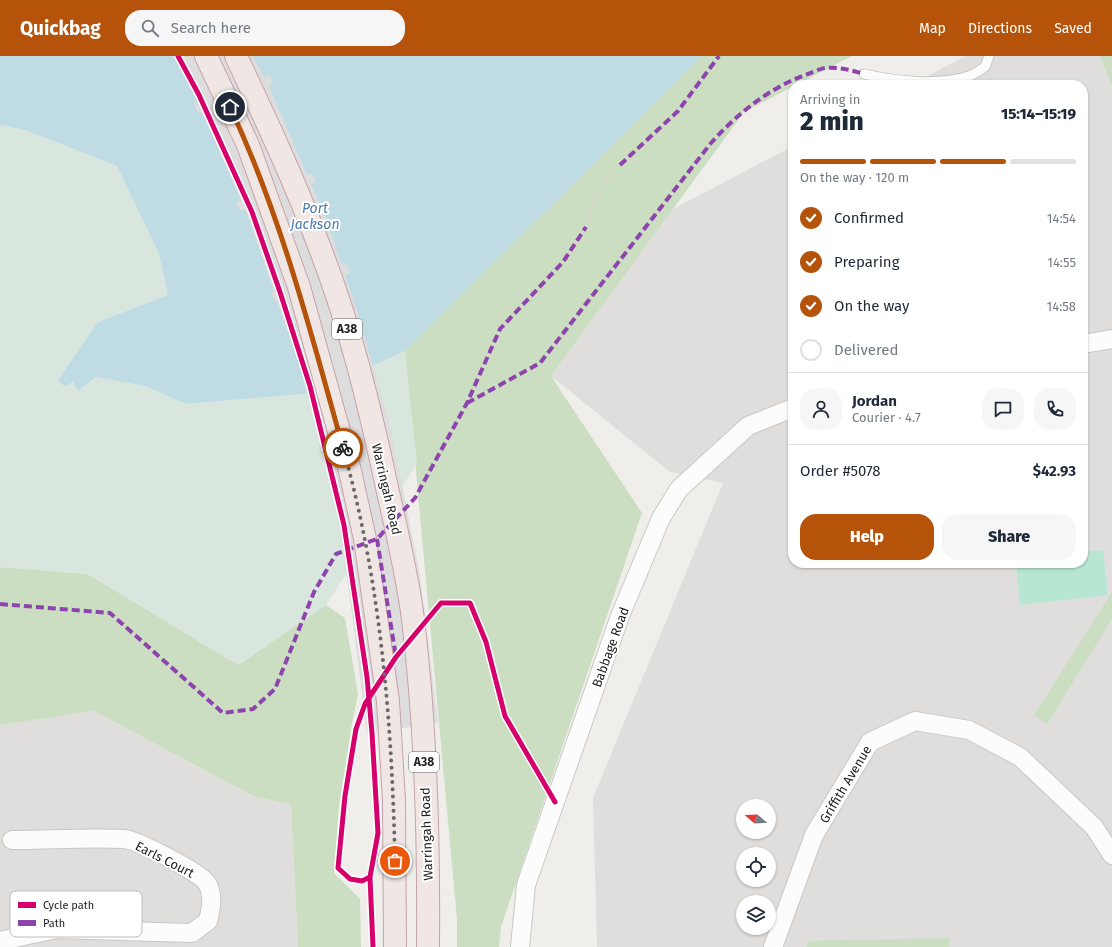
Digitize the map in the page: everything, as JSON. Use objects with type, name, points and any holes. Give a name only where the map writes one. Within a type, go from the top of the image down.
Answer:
[{"type":"highway","name":"A38","points":[[206,56],[248,145],[299,286],[351,478],[364,539],[388,701],[394,800],[396,907],[395,947]]},
{"type":"highway","name":"Warringah Road","points":[[236,56],[285,159],[322,253],[368,403],[402,555],[412,618],[423,725],[428,947]]},
{"type":"street","points":[[1088,343],[1112,339]]},
{"type":"street","name":"Babbage Road","points":[[520,947],[526,885],[618,624],[661,518],[679,489],[748,426],[788,410]]},
{"type":"street","name":"Griffith Avenue","points":[[773,947],[814,834],[870,742],[915,721],[969,730],[1020,757],[1094,827],[1112,855]]},
{"type":"street","name":"Earls Court","points":[[12,840],[126,839],[148,847],[207,882],[212,899],[208,921],[192,933],[142,932]]},
{"type":"street","name":"Earls Court","points":[[0,941],[20,937]]},
{"type":"lane","points":[[928,80],[950,79],[968,76],[985,67],[989,56]]},
{"type":"lane","points":[[864,74],[899,80]]},
{"type":"path","points":[[586,227],[599,187],[620,165]]},
{"type":"shaded area","points":[[966,56],[1112,56],[1112,947],[597,947],[593,798],[723,483],[670,472],[551,376],[673,209],[788,149],[788,568],[1088,568],[1088,80],[920,80]]},
{"type":"shaded area","points":[[0,125],[25,130],[117,166],[159,254],[168,295],[98,322],[73,382],[78,390],[96,377],[145,386],[186,404],[314,393],[405,351],[417,464],[326,605],[238,665],[88,574],[0,567]]},
{"type":"shaded area","points":[[94,711],[253,796],[291,805],[298,947],[0,947],[0,725]]},
{"type":"green space","points":[[702,56],[852,56],[806,80],[788,80],[788,89],[744,112],[551,376],[642,513],[501,927],[499,947],[457,947],[457,920],[405,351]]},
{"type":"green space","points":[[1100,56],[1112,56],[1112,86]]},
{"type":"green space","points":[[1103,550],[1108,595],[1020,605],[1016,568],[1088,568],[1088,552]]},
{"type":"green space","points":[[0,567],[88,574],[238,665],[326,605],[345,618],[358,694],[339,806],[334,873],[360,899],[361,947],[298,947],[291,805],[253,796],[94,711],[0,725]]},
{"type":"green space","points":[[1112,592],[1112,619],[1047,724],[1034,715]]},
{"type":"green space","points":[[950,938],[949,947],[806,947],[809,941]]},
{"type":"water","name":"Port Jackson","points":[[0,56],[702,56],[405,351],[314,393],[186,404],[145,386],[96,377],[78,391],[73,382],[64,386],[58,380],[98,322],[168,295],[159,254],[117,166],[25,130],[0,125]]},
{"type":"pier","points":[[174,56],[253,56],[264,77],[270,75],[273,84],[269,86],[307,175],[312,173],[315,182],[311,184],[325,216],[342,265],[347,264],[350,273],[345,275],[355,304],[391,429],[420,575],[438,723],[367,733],[335,497],[300,366],[277,301],[275,301],[271,293],[274,291],[245,209],[240,211],[236,202],[241,200],[202,112],[198,113],[194,104],[198,102]]},
{"type":"marked path","points":[[620,165],[678,111],[719,56]]},
{"type":"marked path","points":[[794,80],[825,68],[840,68],[864,74]]},
{"type":"marked path","points":[[467,403],[540,363],[711,143],[721,132],[755,102],[788,83]]},
{"type":"marked path","points":[[0,604],[110,613],[223,713],[253,709],[275,689],[314,592],[336,554],[377,539],[415,498],[467,403],[500,329],[563,262],[586,227]]},
{"type":"marked path","points":[[377,539],[396,657]]},
{"type":"cycle path","points":[[178,56],[199,95],[252,212],[280,292],[310,386],[344,525],[367,677],[372,733],[378,833],[370,877],[362,881],[350,879],[338,868],[345,796],[356,729],[365,704],[396,657],[441,603],[470,603],[486,642],[505,716],[555,802]]},
{"type":"cycle path","points":[[370,877],[373,947]]},
{"type":"way so far","points":[[343,448],[350,471],[364,539],[376,610],[388,701],[394,800],[395,861]]},
{"type":"route","points":[[230,107],[248,145],[299,286],[343,448]]}]
